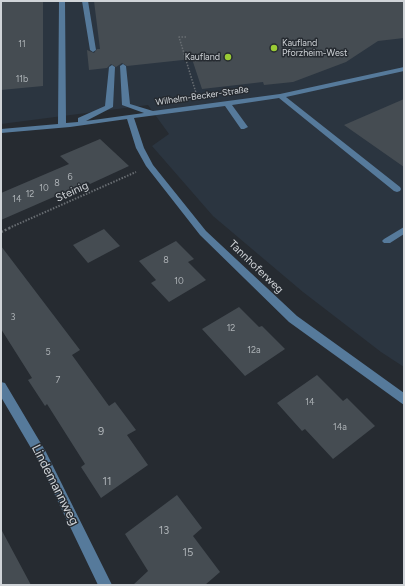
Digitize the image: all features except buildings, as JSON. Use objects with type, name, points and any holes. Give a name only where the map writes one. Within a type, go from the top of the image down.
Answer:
[{"type":"street","points":[[62,1],[66,125],[109,107],[112,67]]},
{"type":"street","points":[[85,1],[93,50]]},
{"type":"street","points":[[123,66],[126,105],[154,113]]},
{"type":"street","name":"Wilhelm-Becker-Straße","points":[[1,131],[66,125],[280,96],[404,69]]},
{"type":"street","points":[[280,96],[397,189]]},
{"type":"street","points":[[227,103],[244,127]]},
{"type":"street","name":"Tannhoferweg","points":[[130,116],[140,148],[150,166],[203,233],[293,319],[404,400]]},
{"type":"street","points":[[386,241],[404,230]]},
{"type":"street","name":"Lindemannweg","points":[[1,387],[42,456],[105,585]]},
{"type":"path","points":[[186,37],[179,37],[200,107]]},
{"type":"path","name":"Steinig","points":[[1,232],[150,166]]},
{"type":"shaded area","points":[[1,1],[404,1],[404,367],[381,352],[303,292],[213,216],[152,146],[169,134],[148,105],[1,124]]},
{"type":"place","name":"Kaufland Pforzheim-West","points":[[274,48]]},
{"type":"place","name":"Kaufland","points":[[228,57]]}]
